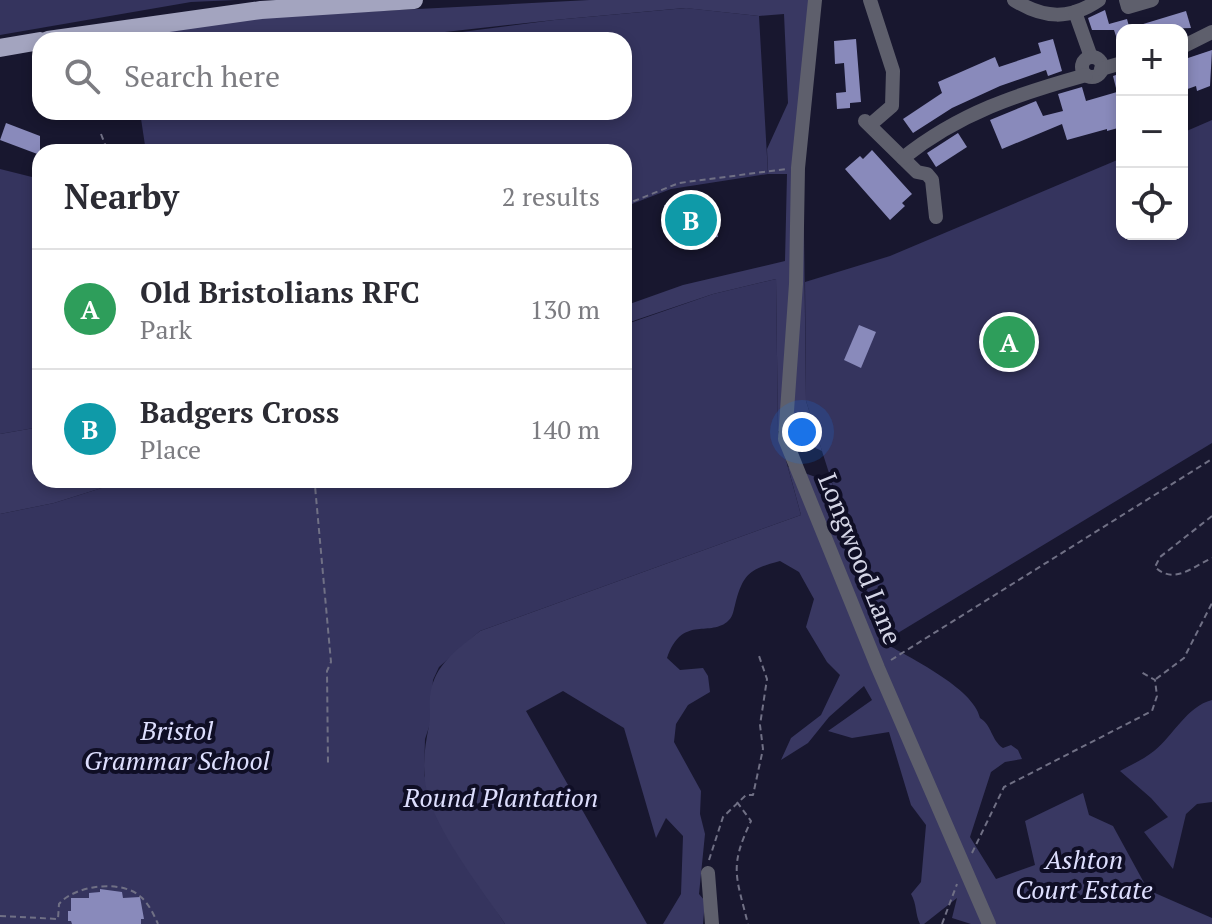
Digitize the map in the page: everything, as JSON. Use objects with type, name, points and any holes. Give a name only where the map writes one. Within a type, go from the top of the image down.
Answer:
[{"type":"main road","points":[[106,32],[261,10],[414,0]]},
{"type":"main road","points":[[0,48],[32,43]]},
{"type":"street","name":"Longwood Lane","points":[[815,0],[798,168],[796,284],[785,439],[878,668],[966,855],[974,888],[989,924]]},
{"type":"street","points":[[870,0],[893,71],[894,86],[892,106],[867,123],[917,172],[927,174],[932,180],[936,217]]},
{"type":"street","points":[[1014,0],[1038,13],[1082,11],[1099,0]]},
{"type":"street","points":[[1126,0],[1128,7],[1152,0]]},
{"type":"street","points":[[1075,12],[1091,57],[1101,63],[1101,69]]},
{"type":"street","points":[[1188,44],[1212,32]]},
{"type":"street","points":[[1086,75],[1082,65],[1091,57]]},
{"type":"street","points":[[903,158],[947,126],[988,107],[1018,94],[1086,75],[1093,77],[1101,69],[1116,65]]},
{"type":"street","points":[[708,873],[712,924]]},
{"type":"path","points":[[101,134],[105,144]]},
{"type":"path","points":[[632,202],[679,183],[798,168]]},
{"type":"path","points":[[878,668],[1212,459]]},
{"type":"path","points":[[315,488],[331,662],[327,671],[328,765]]},
{"type":"path","points":[[1212,516],[1160,557],[1155,567],[1165,576],[1174,576],[1212,558]]},
{"type":"path","points":[[1155,680],[1184,658],[1212,603]]},
{"type":"path","points":[[708,873],[710,854],[723,817],[746,795],[753,795],[763,749],[760,725],[767,679],[759,656]]},
{"type":"path","points":[[1141,672],[1155,680]]},
{"type":"path","points":[[966,855],[1004,787],[1152,711],[1157,696],[1155,680]]},
{"type":"path","points":[[737,802],[751,821],[737,850],[736,874],[748,924]]},
{"type":"path","points":[[942,924],[957,883]]},
{"type":"path","points":[[0,916],[58,919],[59,904],[72,893],[89,888],[118,888],[140,895],[158,924]]},
{"type":"green space","points":[[0,0],[236,0],[191,2],[0,35]]},
{"type":"green space","points":[[589,0],[818,0],[803,151],[806,401],[822,451],[778,431],[776,279],[713,294],[632,321],[632,303],[683,285],[785,261],[787,174],[768,174],[767,149],[788,103],[784,14],[759,16],[685,8],[445,32],[128,32],[188,21]]},
{"type":"green space","points":[[686,8],[759,16],[768,174],[671,189],[632,204],[632,144],[145,144],[141,120],[632,120],[632,32],[462,32]]},
{"type":"green space","points":[[1212,120],[1212,443],[883,642],[806,401],[805,282],[890,256],[1116,161],[1116,240],[1188,240],[1188,130]]},
{"type":"green space","points":[[0,169],[32,177],[32,428],[0,434]]},
{"type":"green space","name":"Bristol Grammar School","points":[[776,279],[778,431],[801,515],[480,631],[439,667],[433,680],[424,775],[447,834],[505,924],[0,924],[0,514],[54,503],[102,488],[632,488],[632,322],[713,294]]},
{"type":"green space","points":[[32,428],[32,488],[102,488],[54,503],[0,514],[0,434]]},
{"type":"green space","points":[[788,467],[832,483],[883,642],[953,685],[975,707],[999,745],[1003,748],[1011,745],[1018,750],[1022,759],[1005,762],[991,772],[970,837],[996,879],[1035,865],[1025,821],[1083,793],[1089,815],[1113,826],[1148,890],[1212,918],[1212,924],[971,924],[952,918],[957,898],[920,924],[911,894],[921,882],[926,825],[911,805],[889,732],[852,738],[828,731],[872,700],[864,686],[829,717],[808,743],[781,760],[791,738],[821,715],[840,675],[827,662],[806,627],[814,599],[799,572],[780,561],[749,574],[727,622],[680,636],[667,658],[680,670],[703,668],[708,676],[710,692],[688,705],[676,724],[674,742],[701,791],[700,814],[705,834],[699,894],[705,901],[703,924],[663,924],[681,894],[683,836],[666,818],[656,838],[624,728],[563,691],[526,711],[647,924],[505,924],[452,847],[426,790],[424,762],[430,696],[436,675],[455,651],[480,631],[801,515]]},
{"type":"green space","points":[[1212,700],[1212,802],[1197,804],[1186,814],[1173,869],[1144,832],[1168,817],[1120,771],[1154,751],[1195,708]]},
{"type":"building","points":[[1105,10],[1109,24],[1127,19],[1128,24],[1116,24],[1116,36],[1114,30],[1092,30],[1088,18]]},
{"type":"building","points":[[1186,11],[1191,28],[1188,28],[1188,24],[1143,24]]},
{"type":"building","points":[[856,39],[861,102],[850,103],[850,108],[837,109],[836,93],[846,92],[844,63],[835,64],[834,41]]},
{"type":"building","points":[[1053,39],[1062,71],[1048,76],[1046,70],[1000,86],[952,108],[913,133],[903,119],[942,93],[938,82],[995,57],[999,67],[1041,53],[1038,43]]},
{"type":"building","points":[[1212,50],[1210,86],[1197,91],[1196,86],[1188,89],[1188,58]]},
{"type":"building","points":[[1082,87],[1086,101],[1116,92],[1116,129],[1067,140],[1062,124],[1002,149],[990,120],[1036,101],[1043,116],[1063,111],[1058,94]]},
{"type":"building","points":[[6,123],[40,136],[40,144],[32,144],[32,152],[0,140]]},
{"type":"building","points":[[958,133],[967,147],[936,167],[927,153]]},
{"type":"building","points":[[872,150],[912,194],[902,203],[905,206],[890,220],[845,169]]},
{"type":"building","points":[[673,204],[674,214],[714,209],[718,237],[708,238],[706,225],[667,230],[664,205]]},
{"type":"building","points":[[859,325],[876,332],[861,368],[844,360]]},
{"type":"building","points":[[100,889],[122,892],[123,898],[140,897],[144,919],[141,919],[141,924],[72,924],[68,921],[71,898],[89,898],[89,893],[100,892]]},
{"type":"place","name":"Badgers Cross","points":[[691,220]]},
{"type":"place","name":"Old Bristolians RFC","points":[[1009,342]]},
{"type":"park label","name":"Round Plantation","points":[[501,798]]},
{"type":"park label","name":"Ashton Court Estate","points":[[1084,875]]}]
